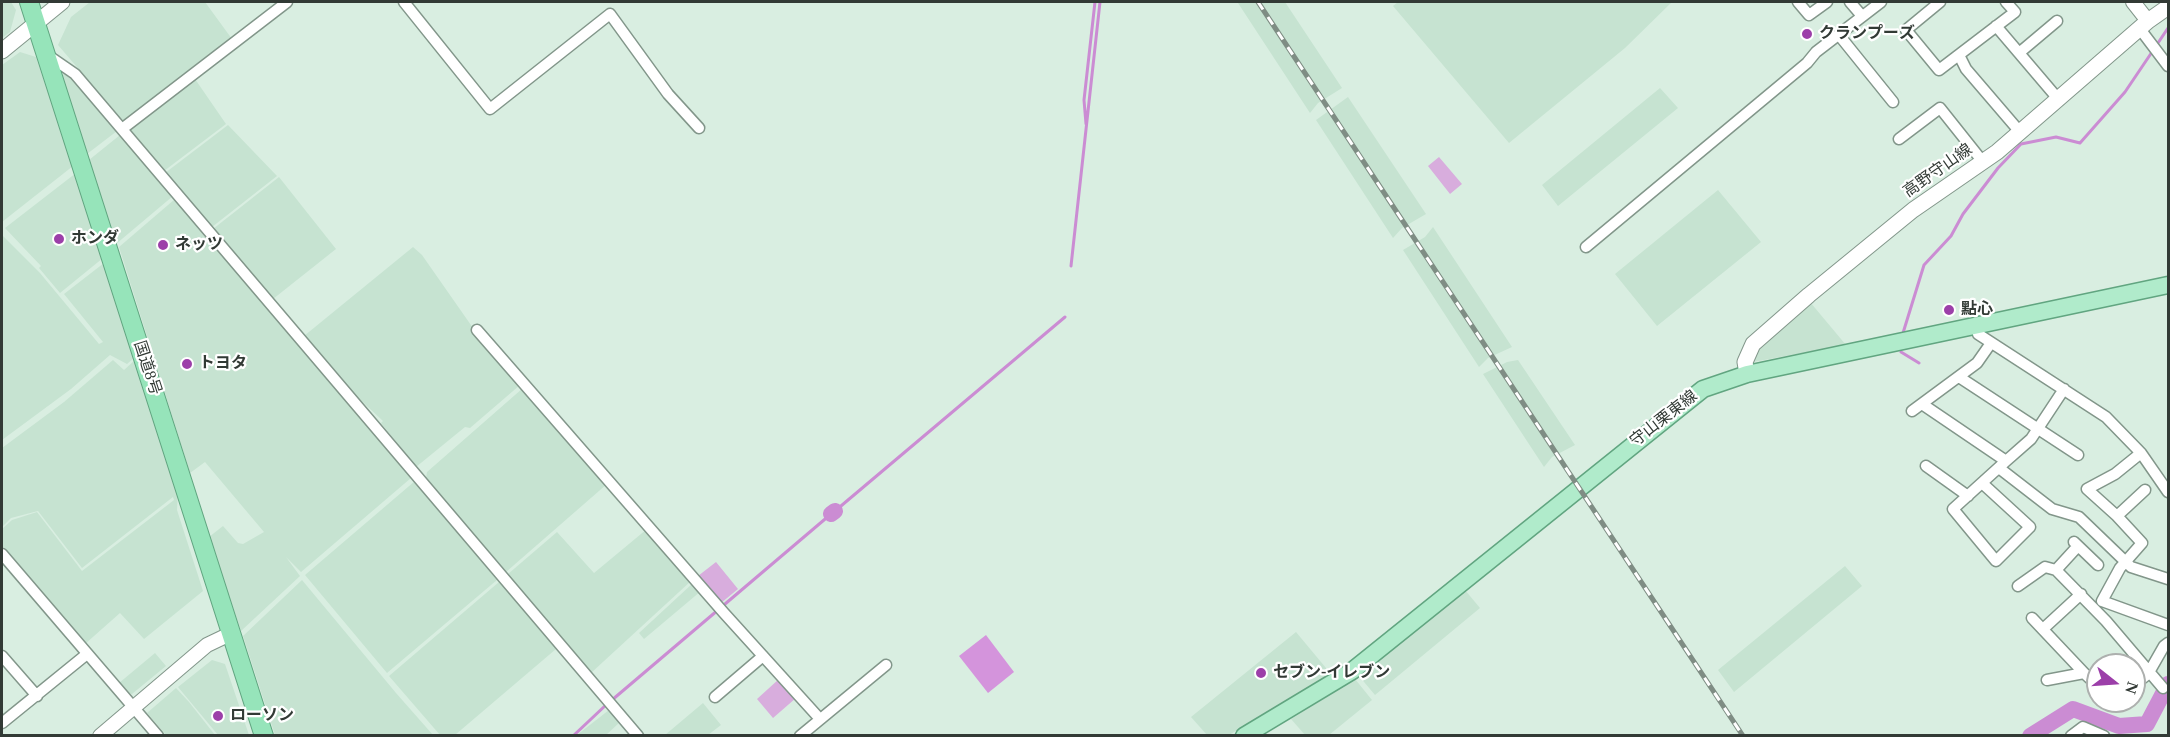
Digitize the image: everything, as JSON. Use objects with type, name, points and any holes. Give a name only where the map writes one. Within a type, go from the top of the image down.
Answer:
[{"type":"highway","name":"国道8号","points":[[28,2],[37,24],[264,735]]},
{"type":"main road","points":[[2,51],[63,2]]},
{"type":"main road","name":"高野守山線","points":[[1747,374],[1745,362],[1753,344],[1893,225],[1983,162],[2059,100],[2144,25],[2168,8]]},
{"type":"main road","name":"守山栗東線","points":[[1244,735],[1352,671],[1690,396],[1712,384],[1747,374],[2169,285]]},
{"type":"street","points":[[122,129],[287,2]]},
{"type":"street","points":[[404,2],[490,109],[610,14],[668,94],[699,129]]},
{"type":"street","points":[[1798,2],[1809,15],[1827,2]]},
{"type":"street","points":[[1850,2],[1862,16]]},
{"type":"street","points":[[1586,247],[1881,2]]},
{"type":"street","points":[[1941,2],[1906,30],[1939,70],[2015,12],[2006,2]]},
{"type":"street","points":[[2133,2],[2169,66]]},
{"type":"street","points":[[2019,53],[2056,21]]},
{"type":"street","points":[[1996,26],[2059,100]]},
{"type":"street","points":[[1839,35],[1893,102]]},
{"type":"street","points":[[45,54],[75,74],[638,735]]},
{"type":"street","points":[[1959,55],[1966,69],[2020,132]]},
{"type":"street","points":[[1899,139],[1940,108],[1983,162]]},
{"type":"street","points":[[1976,326],[1978,334],[2106,417],[2141,453],[2169,492]]},
{"type":"street","points":[[477,330],[719,608],[820,719]]},
{"type":"street","points":[[1912,411],[1977,363],[1991,343]]},
{"type":"street","points":[[1959,377],[2078,455]]},
{"type":"street","points":[[1982,483],[2030,527],[1996,561],[1953,509],[2031,439],[2064,389]]},
{"type":"street","points":[[1922,404],[2003,464],[2052,509],[2079,517],[2131,567],[2169,579]]},
{"type":"street","points":[[2141,453],[2115,474],[2087,489],[2142,543],[2125,561],[2102,601],[2169,625]]},
{"type":"street","points":[[1926,465],[1968,496]]},
{"type":"street","points":[[2117,516],[2145,490]]},
{"type":"street","points":[[2056,570],[2076,544],[2098,565]]},
{"type":"street","points":[[2,554],[158,735]]},
{"type":"street","points":[[2018,586],[2045,567],[2056,570],[2163,688]]},
{"type":"street","points":[[2043,629],[2080,594]]},
{"type":"street","points":[[2032,618],[2084,673]]},
{"type":"street","points":[[100,735],[207,645],[230,634]]},
{"type":"street","points":[[2146,675],[2164,646],[2169,643]]},
{"type":"street","points":[[2,723],[87,654]]},
{"type":"street","points":[[2,656],[37,696]]},
{"type":"street","points":[[715,697],[763,656]]},
{"type":"street","points":[[800,735],[886,665]]},
{"type":"street","points":[[2047,680],[2084,673]]},
{"type":"street","points":[[2071,735],[2083,727],[2104,735]]},
{"type":"shaded area","points":[[2,2],[11,2],[16,10],[10,32],[2,38]]},
{"type":"shaded area","points":[[90,2],[205,2],[232,39],[124,122],[58,45],[71,17]]},
{"type":"shaded area","points":[[1285,2],[1342,88],[1318,103],[1310,113],[1238,3]]},
{"type":"shaded area","points":[[1398,2],[1672,2],[1625,48],[1509,143],[1393,6]]},
{"type":"shaded area","points":[[20,52],[36,57],[73,166],[2,222],[2,65]]},
{"type":"shaded area","points":[[68,73],[117,131],[87,154],[60,75]]},
{"type":"shaded area","points":[[195,79],[226,124],[164,171],[129,129]]},
{"type":"shaded area","points":[[1660,88],[1678,108],[1558,206],[1542,185]]},
{"type":"shaded area","points":[[1348,97],[1426,214],[1402,228],[1393,238],[1316,120]]},
{"type":"shaded area","points":[[228,125],[277,176],[212,227],[165,173]]},
{"type":"shaded area","points":[[120,135],[173,196],[116,244],[89,160]]},
{"type":"shaded area","points":[[1439,157],[1462,184],[1450,194],[1428,166]]},
{"type":"shaded area","points":[[76,173],[103,258],[60,293],[39,268],[41,266],[5,228]]},
{"type":"shaded area","points":[[279,177],[336,249],[273,299],[213,229]]},
{"type":"shaded area","points":[[1718,190],[1761,242],[1657,326],[1615,274]]},
{"type":"shaded area","points":[[175,199],[411,478],[301,572],[286,557],[300,576],[241,631],[209,537],[223,526],[238,543],[243,544],[264,532],[205,462],[190,473],[119,247]]},
{"type":"shaded area","points":[[1433,227],[1512,347],[1488,358],[1479,367],[1403,250],[1425,237]]},
{"type":"shaded area","points":[[2,235],[40,273],[99,344],[103,342],[64,294],[104,263],[134,358],[127,364],[110,355],[71,389],[2,440]]},
{"type":"shaded area","points":[[413,247],[422,255],[480,338],[520,385],[470,428],[465,427],[416,467],[381,423],[383,421],[353,393],[304,336]]},
{"type":"shaded area","points":[[1810,302],[1846,345],[1753,362],[1754,351]]},
{"type":"shaded area","points":[[113,360],[124,370],[135,360],[178,492],[177,510],[203,591],[144,639],[120,613],[85,644],[2,546],[2,529],[12,520],[37,512],[82,571],[174,500],[173,497],[82,568],[38,511],[11,518],[2,527],[2,448],[64,402]]},
{"type":"shaded area","points":[[1518,360],[1575,445],[1552,457],[1544,467],[1483,374],[1507,362]]},
{"type":"shaded area","points":[[523,388],[607,484],[506,572],[426,478],[427,472]]},
{"type":"shaded area","points":[[415,481],[497,580],[387,673],[305,575]]},
{"type":"shaded area","points":[[647,529],[691,581],[591,673],[508,574],[557,532],[594,573]]},
{"type":"shaded area","points":[[716,562],[738,589],[721,603],[698,576]]},
{"type":"shaded area","points":[[1845,566],[1862,586],[1734,692],[1718,670]]},
{"type":"shaded area","points":[[302,580],[433,735],[275,735],[243,636]]},
{"type":"shaded area","points":[[499,582],[556,649],[455,735],[440,735],[389,676]]},
{"type":"shaded area","points":[[693,583],[701,591],[644,639],[639,633]]},
{"type":"shaded area","points":[[1465,590],[1480,608],[1375,695],[1359,676]]},
{"type":"shaded area","points":[[1296,632],[1331,674],[1229,735],[1207,735],[1191,717]]},
{"type":"shaded area","points":[[986,635],[1014,672],[988,693],[959,656]]},
{"type":"shaded area","points":[[155,653],[166,666],[132,694],[127,693],[119,683]]},
{"type":"shaded area","points":[[212,660],[225,664],[249,735],[218,735],[178,687]]},
{"type":"shaded area","points":[[779,679],[796,698],[773,718],[757,699]]},
{"type":"shaded area","points":[[1355,679],[1372,700],[1329,735],[1305,735],[1291,719]]},
{"type":"shaded area","points":[[176,688],[215,735],[166,735],[147,713]]},
{"type":"shaded area","points":[[703,703],[721,725],[708,735],[665,735]]},
{"type":"shaded area","points":[[609,710],[619,723],[606,735],[577,735]]},
{"type":"waterway","points":[[1086,124],[1084,100],[1095,2]]},
{"type":"waterway","points":[[1071,266],[1100,2]]},
{"type":"waterway","points":[[2156,46],[2168,28]]},
{"type":"waterway","points":[[1903,333],[1924,265],[1951,236],[1963,214],[1998,168],[2021,144],[2056,137],[2080,143],[2125,92],[2152,52]]},
{"type":"waterway","points":[[835,511],[1065,317]]},
{"type":"waterway","points":[[1901,352],[1919,363]]},
{"type":"waterway","points":[[831,514],[835,511]]},
{"type":"waterway","points":[[612,700],[831,514]]},
{"type":"waterway","points":[[2030,736],[2073,709],[2119,726],[2147,724],[2168,684]]},
{"type":"waterway","points":[[573,736],[607,704]]},
{"type":"railway","points":[[1258,2],[1743,736]]},
{"type":"place","name":"クランプーズ","points":[[1807,34]]},
{"type":"place","name":"ホンダ","points":[[59,239]]},
{"type":"place","name":"ネッツ","points":[[163,245]]},
{"type":"place","name":"點心","points":[[1949,310]]},
{"type":"place","name":"トヨタ","points":[[187,364]]},
{"type":"place","name":"セブン-イレブン","points":[[1261,673]]},
{"type":"place","name":"ローソン","points":[[218,716]]}]
